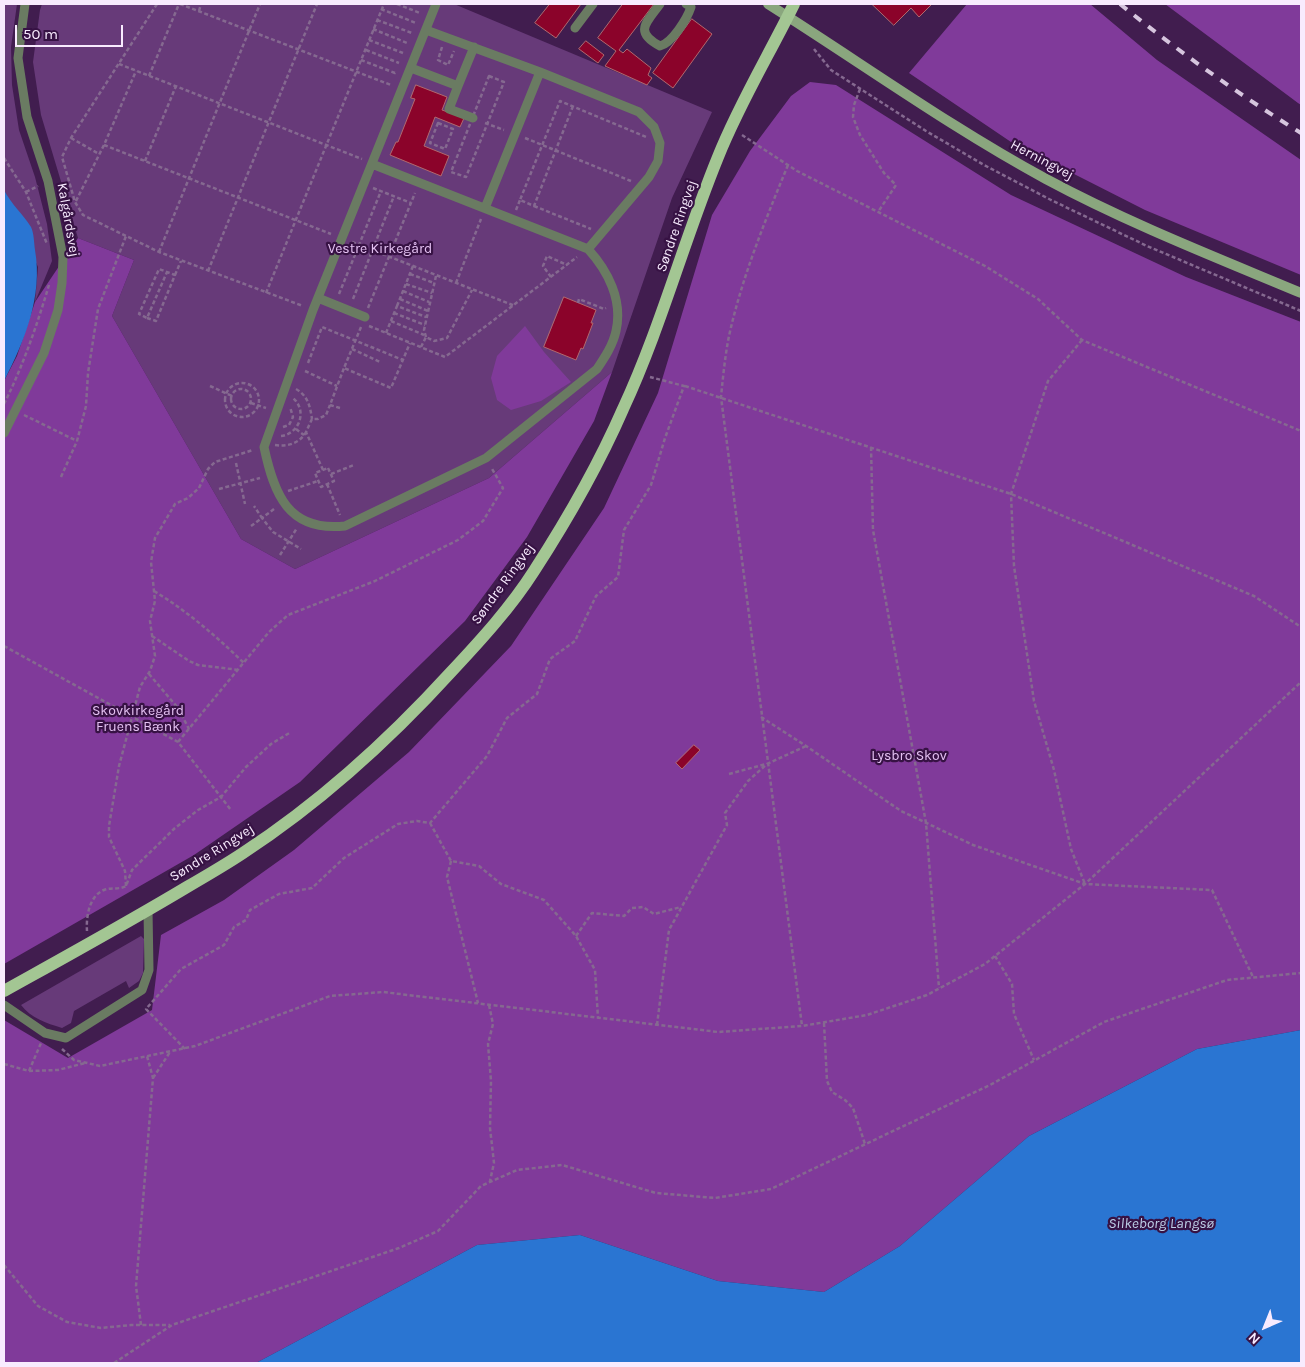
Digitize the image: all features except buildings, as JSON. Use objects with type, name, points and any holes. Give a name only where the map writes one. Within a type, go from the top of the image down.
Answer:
[{"type":"main road","name":"Søndre Ringvej","points":[[4,991],[243,854],[315,802],[419,708],[482,639],[534,572],[579,496],[623,410],[662,314],[704,194],[731,128],[794,4]]},
{"type":"street","name":"Herningvej","points":[[768,4],[992,148],[1047,180],[1148,229],[1301,293]]},
{"type":"lane","name":"Kalgårdsvej","points":[[4,433],[48,340],[58,310],[62,283],[62,257],[48,181],[27,117],[18,58],[25,4]]},
{"type":"lane","points":[[372,164],[588,249],[600,262],[611,280],[616,304],[616,330],[609,351],[597,369],[486,458],[345,526],[328,528],[313,525],[302,520],[289,510],[281,498],[272,476],[264,447],[313,310],[436,4]]},
{"type":"lane","points":[[575,28],[593,4]]},
{"type":"lane","points":[[660,4],[646,23],[643,31],[650,41],[660,46],[666,44],[688,16],[691,7],[686,4]]},
{"type":"lane","points":[[426,30],[540,72],[640,112],[654,127],[660,143],[658,161],[642,185],[588,249]]},
{"type":"lane","points":[[473,118],[449,109],[474,47]]},
{"type":"lane","points":[[411,68],[458,86]]},
{"type":"lane","points":[[485,208],[540,72]]},
{"type":"lane","points":[[318,298],[365,317]]},
{"type":"lane","points":[[4,1004],[45,1033],[66,1038],[142,990],[150,970],[148,910]]},
{"type":"path","points":[[157,4],[71,138],[62,157],[75,202],[83,215],[160,252],[313,310]]},
{"type":"path","points":[[149,76],[179,4],[402,89]]},
{"type":"path","points":[[199,11],[202,4]]},
{"type":"path","points":[[160,252],[260,4]]},
{"type":"path","points":[[208,271],[317,4]]},
{"type":"path","points":[[266,293],[384,4]]},
{"type":"path","points":[[397,4],[420,13]]},
{"type":"path","points":[[361,60],[395,73],[422,8]]},
{"type":"path","points":[[382,9],[416,23]]},
{"type":"path","points":[[377,20],[412,33]]},
{"type":"path","points":[[373,29],[407,43]]},
{"type":"path","points":[[447,37],[439,53],[438,60],[443,64],[448,65],[458,42]]},
{"type":"path","points":[[369,40],[403,53]]},
{"type":"path","points":[[365,50],[399,63]]},
{"type":"path","points":[[119,64],[372,164]]},
{"type":"path","points":[[75,202],[104,145],[136,71]]},
{"type":"path","points":[[145,161],[176,86]]},
{"type":"path","points":[[860,89],[854,105],[853,117],[860,135],[884,173],[896,185],[878,212]]},
{"type":"path","points":[[601,233],[520,200],[560,101],[660,143]]},
{"type":"path","points":[[534,206],[574,106]]},
{"type":"path","points":[[438,123],[453,129],[445,149],[430,142],[438,123]]},
{"type":"path","points":[[731,128],[788,165],[985,266],[1038,299],[1082,340],[1301,431]]},
{"type":"path","points":[[71,138],[99,154]]},
{"type":"path","points":[[104,145],[514,306]]},
{"type":"path","points":[[556,150],[642,185]]},
{"type":"path","points":[[4,158],[26,192],[49,247]]},
{"type":"path","points":[[788,165],[759,236],[742,286],[729,337],[721,397],[802,1026]]},
{"type":"path","points":[[365,317],[419,182]]},
{"type":"path","points":[[364,184],[411,203]]},
{"type":"path","points":[[334,305],[381,191]]},
{"type":"path","points":[[348,311],[394,196]]},
{"type":"path","points":[[456,283],[485,208]]},
{"type":"path","points":[[61,477],[77,441],[86,406],[88,372],[98,309],[126,236]]},
{"type":"path","points":[[312,419],[318,419],[326,415],[363,323],[445,357],[588,249]]},
{"type":"path","points":[[551,277],[543,266],[547,256],[567,265]]},
{"type":"path","points":[[175,275],[158,269],[139,314],[156,321],[181,261]]},
{"type":"path","points":[[386,333],[413,266]]},
{"type":"path","points":[[148,318],[167,272]]},
{"type":"path","points":[[410,274],[434,283]]},
{"type":"path","points":[[421,347],[425,336],[426,317],[436,276]]},
{"type":"path","points":[[4,404],[40,315],[50,281]]},
{"type":"path","points":[[406,284],[432,293]]},
{"type":"path","points":[[391,321],[434,342],[447,338],[472,290]]},
{"type":"path","points":[[403,291],[430,302]]},
{"type":"path","points":[[578,303],[579,299],[604,309],[616,304]]},
{"type":"path","points":[[400,300],[428,311]]},
{"type":"path","points":[[397,306],[426,317]]},
{"type":"path","points":[[394,313],[425,326]]},
{"type":"path","points":[[338,386],[304,372],[322,327],[403,360]]},
{"type":"path","points":[[1082,340],[1048,381],[1011,494],[1014,566],[1034,700],[1054,770],[1071,849],[1085,884]]},
{"type":"path","points":[[344,368],[391,388],[410,343]]},
{"type":"path","points":[[352,349],[380,362]]},
{"type":"path","points":[[638,374],[721,397],[1011,494],[1254,596],[1301,627]]},
{"type":"path","points":[[248,384],[256,389],[260,400],[258,406],[248,416],[236,415],[226,405],[226,394],[232,386],[248,384]]},
{"type":"path","points":[[210,386],[232,396]]},
{"type":"path","points":[[430,823],[486,756],[507,718],[537,694],[550,659],[575,640],[596,596],[618,577],[624,530],[651,486],[665,438],[684,386]]},
{"type":"path","points":[[126,886],[125,871],[109,837],[109,826],[120,766],[140,687],[149,674],[155,656],[150,621],[155,601],[151,562],[155,538],[175,504],[188,498],[199,488],[208,469],[215,462],[273,444],[285,446],[299,440],[312,419],[310,406],[304,395],[294,387],[285,388]]},
{"type":"path","points":[[269,434],[283,436],[289,434],[296,429],[300,420],[301,408],[285,388]]},
{"type":"path","points":[[232,396],[239,390],[246,391],[250,396],[251,403]]},
{"type":"path","points":[[232,396],[233,405],[238,409],[245,408],[251,403]]},
{"type":"path","points":[[251,403],[276,412]]},
{"type":"path","points":[[330,405],[340,408]]},
{"type":"path","points":[[236,415],[238,409]]},
{"type":"path","points":[[15,410],[77,441]]},
{"type":"path","points":[[296,429],[305,433],[323,470]]},
{"type":"path","points":[[871,448],[873,530],[926,823],[939,988]]},
{"type":"path","points":[[178,742],[270,632],[288,615],[375,581],[458,540],[483,521],[503,488],[486,458]]},
{"type":"path","points":[[236,463],[245,504]]},
{"type":"path","points":[[331,474],[354,465]]},
{"type":"path","points":[[328,468],[334,481],[320,487],[315,473],[323,470],[328,468]]},
{"type":"path","points":[[219,489],[272,476]]},
{"type":"path","points":[[251,526],[262,518],[281,498],[318,481]]},
{"type":"path","points":[[327,484],[345,526]]},
{"type":"path","points":[[254,506],[274,532],[301,549]]},
{"type":"path","points":[[280,555],[302,520]]},
{"type":"path","points":[[154,590],[177,605],[214,634],[244,663]]},
{"type":"path","points":[[152,636],[198,665],[239,670]]},
{"type":"path","points":[[4,646],[178,742],[231,810]]},
{"type":"path","points":[[149,674],[178,708],[190,729]]},
{"type":"path","points":[[28,1071],[45,1033],[74,1060],[100,1066],[195,1046],[330,996],[383,992],[718,1032],[802,1026],[867,1015],[927,995],[985,964],[1085,884],[1301,682]]},
{"type":"path","points":[[761,717],[902,812],[973,845],[1085,884],[1212,890],[1253,977]]},
{"type":"path","points":[[88,944],[86,923],[93,897],[103,890],[112,888],[120,890],[126,886],[132,870],[175,828],[198,810],[221,797],[246,767],[271,744],[291,732]]},
{"type":"path","points":[[729,774],[767,764],[806,746]]},
{"type":"path","points":[[657,1025],[669,930],[727,825],[725,813],[748,780],[767,764]]},
{"type":"path","points":[[185,1049],[146,1009],[181,969],[224,946],[234,927],[246,920],[250,910],[279,894],[312,888],[344,858],[398,824],[417,821],[430,823]]},
{"type":"path","points":[[430,823],[451,861],[447,877],[478,1003]]},
{"type":"path","points":[[451,861],[479,866],[502,884],[544,900],[576,936],[595,970],[598,1018]]},
{"type":"path","points":[[576,936],[592,913],[624,916],[632,908],[643,907],[654,914],[682,907]]},
{"type":"path","points":[[995,956],[1012,984],[1014,1014],[1034,1060]]},
{"type":"path","points":[[114,1363],[172,1324],[399,1248],[438,1231],[481,1186],[518,1170],[562,1165],[656,1193],[715,1198],[771,1189],[990,1085],[1104,1022],[1227,980],[1301,973]]},
{"type":"path","points":[[489,1005],[493,1024],[488,1044],[491,1081],[490,1128],[494,1163],[490,1182]]},
{"type":"path","points":[[824,1022],[827,1081],[832,1092],[845,1100],[853,1108],[865,1144]]},
{"type":"path","points":[[153,1078],[170,1052]]},
{"type":"path","points":[[141,1325],[136,1286],[153,1078],[147,1056]]},
{"type":"path","points":[[4,1064],[28,1071],[58,1070],[87,1063]]},
{"type":"path","points":[[4,1266],[38,1306],[67,1322],[101,1328],[172,1324]]},
{"type":"green space","points":[[4,4],[17,4],[11,47],[12,85],[19,130],[35,177],[47,224],[52,261],[35,302],[38,267],[4,190]]},
{"type":"green space","name":"Vestre Kirkegård","points":[[42,4],[454,4],[712,112],[672,198],[612,372],[489,478],[295,569],[241,539],[112,316],[134,260],[78,238],[41,115],[33,62]]},
{"type":"green space","points":[[967,4],[1090,4],[1157,60],[1301,160],[1301,275],[1145,210],[1011,142],[909,73]]},
{"type":"green space","points":[[1165,4],[1301,4],[1301,105],[1298,103]]},
{"type":"green space","name":"Lysbro Skov","points":[[810,82],[836,85],[1011,195],[1186,277],[1301,322],[1301,1030],[1197,1049],[1029,1136],[900,1246],[824,1292],[718,1281],[580,1235],[477,1245],[256,1363],[4,1363],[4,1020],[68,1058],[152,1010],[161,935],[224,900],[294,850],[409,752],[511,646],[604,508],[658,393],[712,215],[750,151],[791,96]]},
{"type":"green space","name":"Skovkirkegård Fruens Bænk","points":[[78,238],[134,260],[112,316],[241,539],[295,569],[489,478],[612,372],[594,421],[527,537],[465,621],[300,782],[194,855],[4,964],[4,381],[17,356],[35,302]]},
{"type":"green space","points":[[525,326],[544,352],[571,382],[541,401],[511,410],[497,400],[491,378],[497,356]]},
{"type":"green space","points":[[141,936],[144,939],[143,973],[139,981],[129,988],[126,981],[74,1011],[71,1023],[62,1028],[50,1024],[34,1017],[21,1005]]},
{"type":"water","points":[[4,190],[31,227],[37,267],[34,301],[30,317],[19,350],[4,381]]},
{"type":"water","name":"Silkeborg Langsø","points":[[1301,1030],[1301,1363],[256,1363],[477,1245],[580,1235],[718,1281],[824,1292],[900,1246],[1029,1136],[1197,1049]]},
{"type":"railway","points":[[1120,4],[1209,72],[1301,133]]}]
